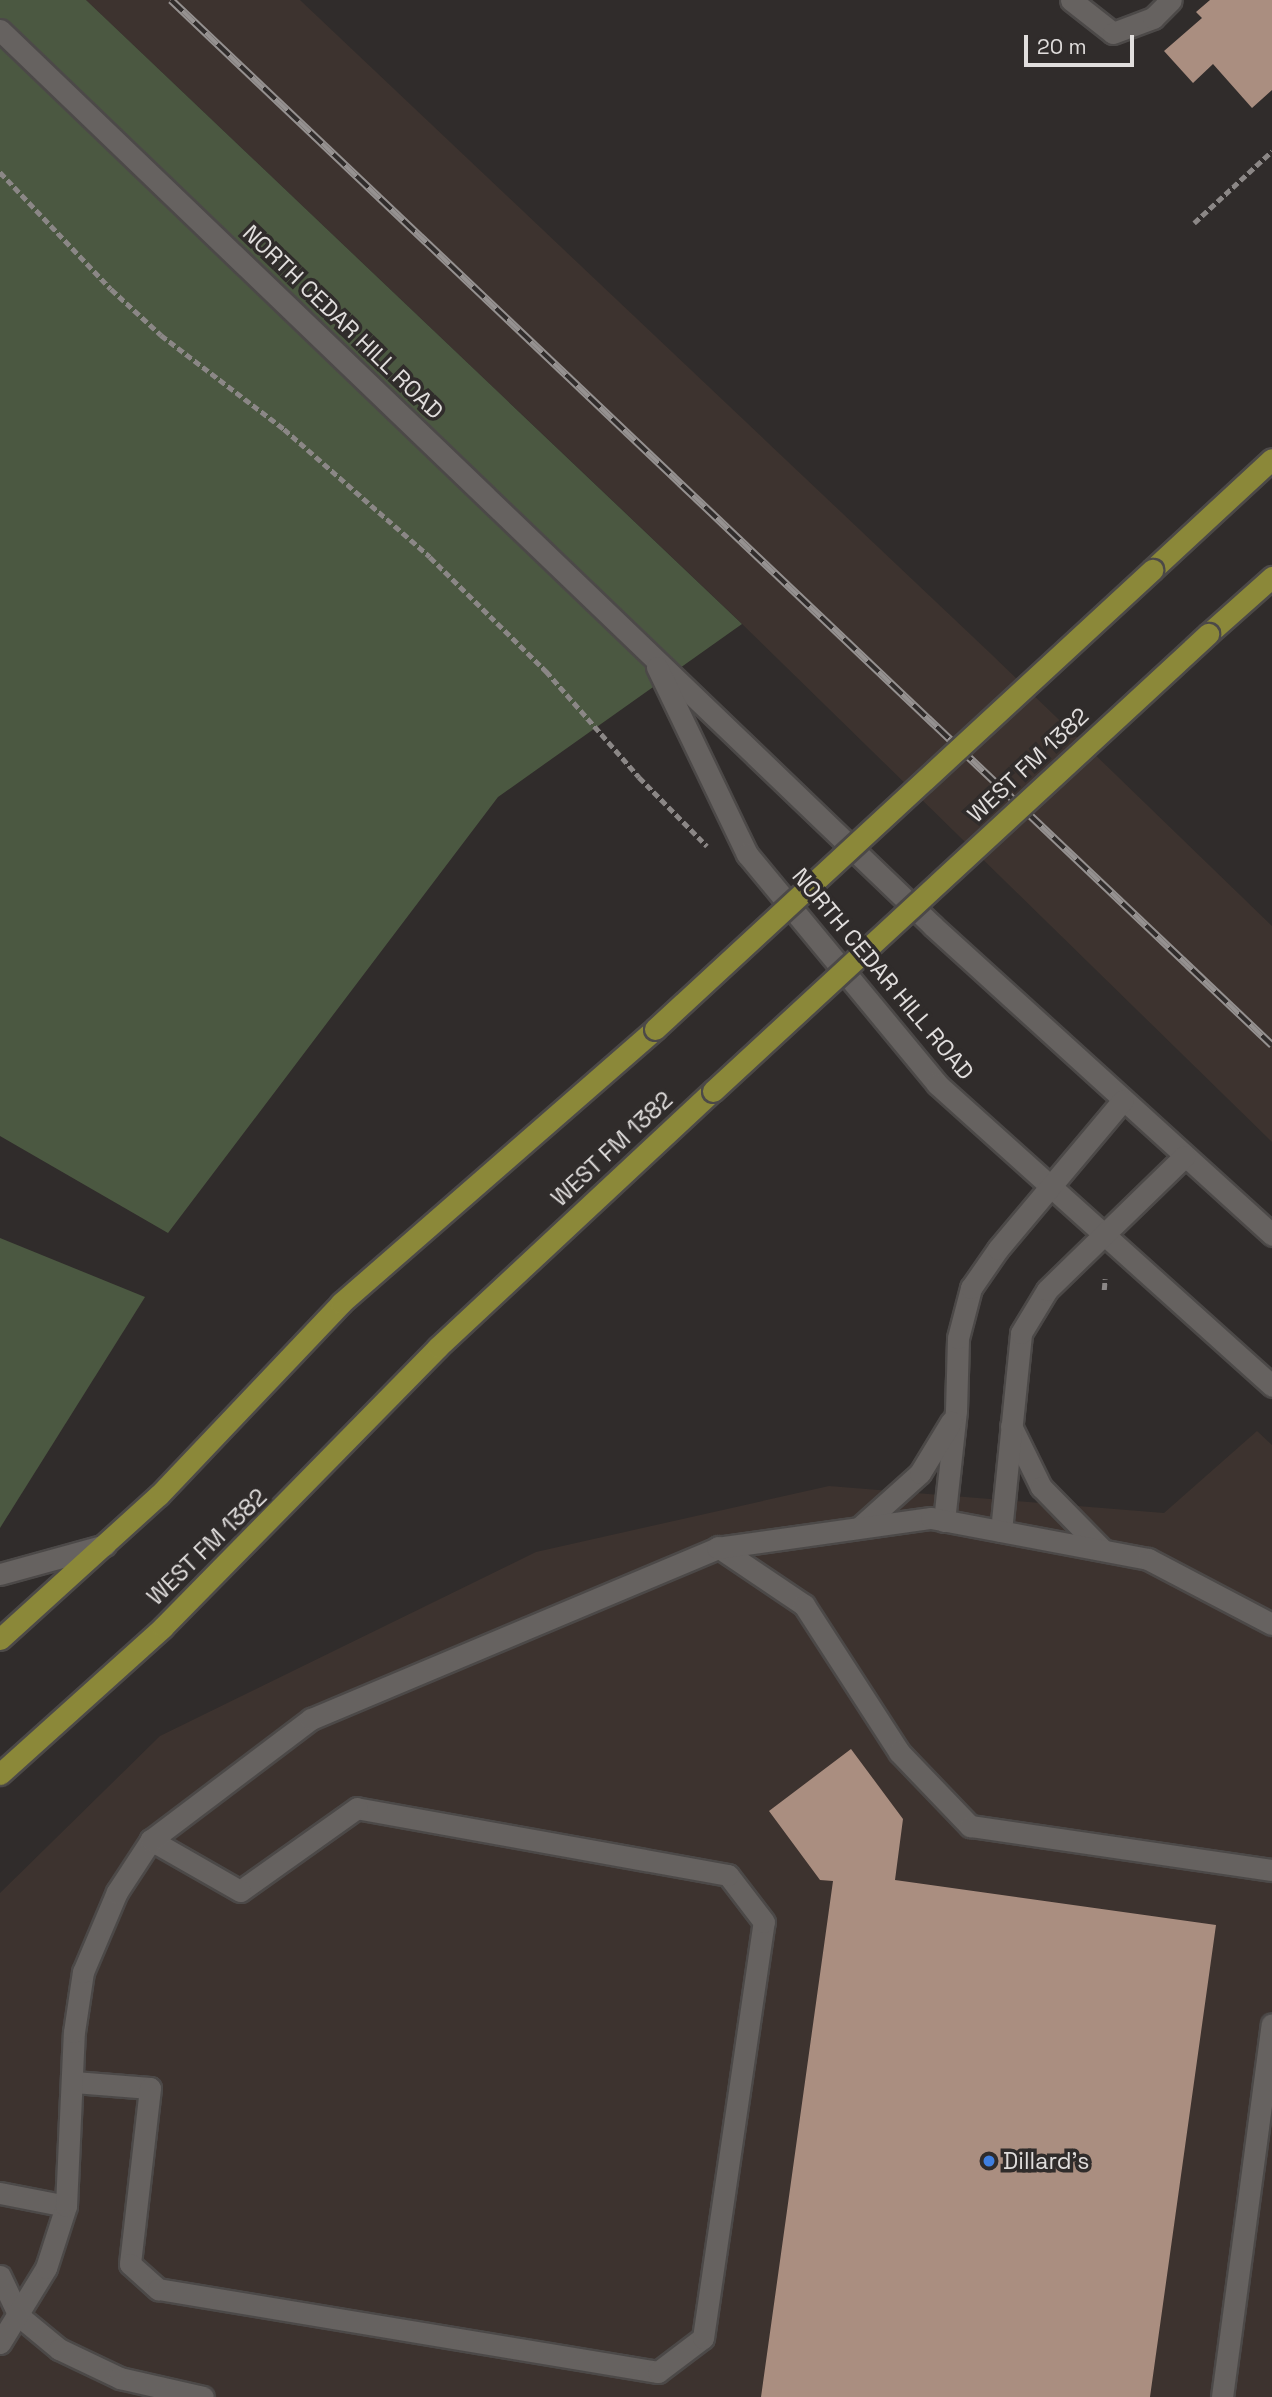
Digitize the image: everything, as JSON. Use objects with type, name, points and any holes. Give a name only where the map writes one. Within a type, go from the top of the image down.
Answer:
[{"type":"main road","points":[[0,1639],[159,1495],[341,1303],[655,1029],[1272,459]]},
{"type":"main road","name":"WEST FM 1382","points":[[0,1774],[163,1627],[438,1347],[1272,577]]},
{"type":"street","points":[[1071,0],[1113,33],[1153,18],[1171,0]]},
{"type":"street","name":"NORTH CEDAR HILL ROAD","points":[[0,30],[933,926],[1272,1235]]},
{"type":"street","name":"NORTH CEDAR HILL ROAD","points":[[650,653],[747,854],[937,1084],[1272,1386]]},
{"type":"street","points":[[944,1521],[956,1411],[958,1338],[971,1288],[1049,1187],[1124,1100]]},
{"type":"street","points":[[1001,1531],[1009,1423],[1021,1333],[1047,1290],[1185,1156]]},
{"type":"street","points":[[857,1528],[920,1473],[956,1411]]},
{"type":"street","points":[[1009,1423],[1041,1487],[1059,1511],[1105,1551]]},
{"type":"street","points":[[0,2343],[9,2316],[46,2267],[66,2206],[74,2082],[74,2032],[83,1972],[117,1892],[150,1840],[311,1719],[718,1547],[857,1528],[944,1521],[1148,1559],[1272,1624]]},
{"type":"street","points":[[0,1574],[105,1545]]},
{"type":"street","points":[[718,1547],[804,1605],[899,1752],[970,1826],[1272,1870]]},
{"type":"street","points":[[74,2082],[150,2088],[130,2264],[158,2289],[658,2372],[703,2338],[764,1922],[728,1875],[357,1808],[240,1891],[150,1840]]},
{"type":"street","points":[[1222,2397],[1272,2024]]},
{"type":"street","points":[[0,2193],[66,2206]]},
{"type":"street","points":[[0,2276],[9,2316],[59,2349],[120,2378],[203,2397]]},
{"type":"path","points":[[1194,222],[1272,151]]},
{"type":"path","points":[[0,172],[111,289],[161,335],[284,429],[430,557],[546,671],[639,777],[713,852]]},
{"type":"path","points":[[1104,1290],[1105,1279]]},
{"type":"shaded area","points":[[86,0],[300,0],[990,653],[1272,926],[1272,1142],[737,619]]},
{"type":"shaded area","points":[[1257,1431],[1272,1445],[1272,2397],[0,2397],[0,1893],[160,1736],[536,1552],[829,1486],[1164,1513]]},
{"type":"green space","points":[[0,0],[86,0],[742,624],[498,797],[168,1233],[0,1136]]},
{"type":"green space","points":[[0,1238],[145,1297],[0,1528]]},
{"type":"building","points":[[1210,0],[1272,0],[1272,90],[1252,108],[1213,64],[1193,83],[1164,51],[1202,18],[1196,12]]},
{"type":"building","name":"Dillard's","points":[[851,1749],[903,1819],[895,1880],[1216,1925],[1150,2397],[761,2397],[833,1881],[820,1880],[769,1811]]},
{"type":"railway","points":[[171,0],[1272,1045]]},
{"type":"place","name":"Dillard's","points":[[989,2161]]}]
